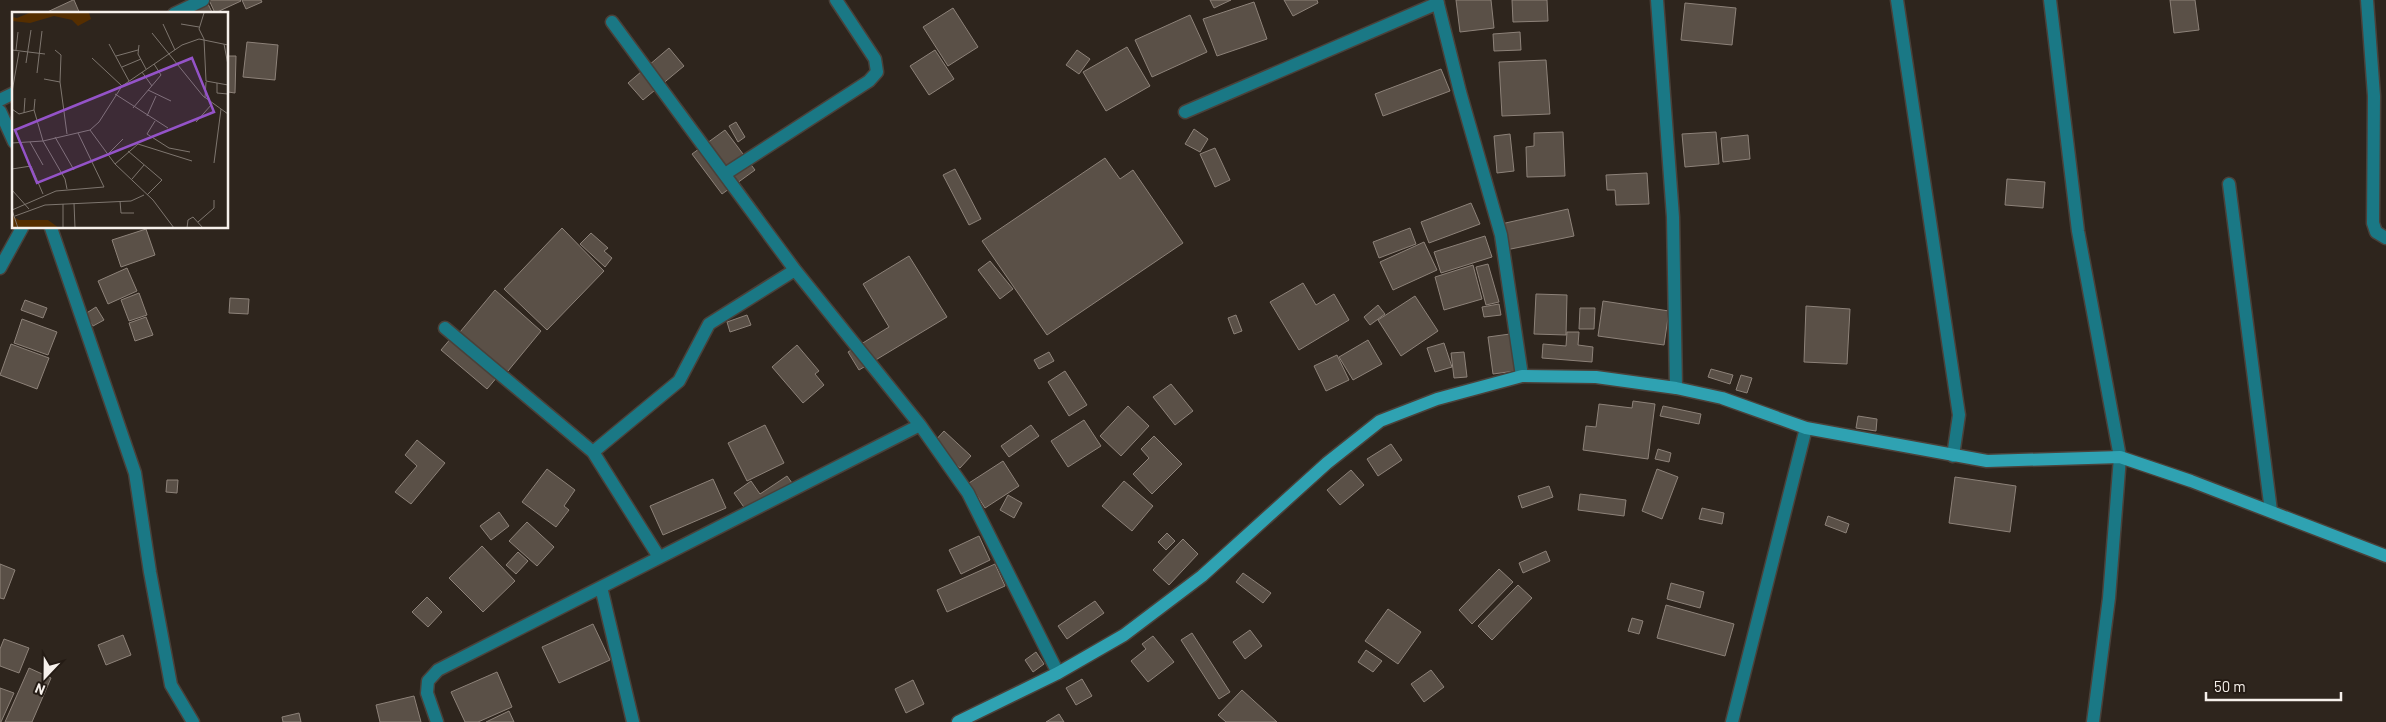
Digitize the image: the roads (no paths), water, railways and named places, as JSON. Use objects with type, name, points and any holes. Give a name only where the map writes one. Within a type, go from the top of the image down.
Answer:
[{"type":"street","points":[[178,12],[203,0]]},
{"type":"street","points":[[725,174],[869,81],[877,72],[875,59],[836,0]]},
{"type":"street","points":[[1658,0],[1673,217],[1676,388]]},
{"type":"street","points":[[1897,0],[1959,415],[1953,456]]},
{"type":"street","points":[[2050,0],[2078,231],[2120,457],[2109,598],[2093,722]]},
{"type":"street","points":[[2367,0],[2374,96],[2373,223],[2376,232],[2386,238]]},
{"type":"street","points":[[1185,112],[1438,1],[1460,92],[1501,235],[1522,376]]},
{"type":"street","points":[[612,22],[795,270],[920,425],[968,494],[1058,672]]},
{"type":"street","points":[[0,100],[12,94]]},
{"type":"street","points":[[0,111],[12,138]]},
{"type":"street","points":[[2229,184],[2271,511]]},
{"type":"street","points":[[0,268],[21,229]]},
{"type":"street","points":[[51,229],[135,474],[150,572],[171,685],[193,722]]},
{"type":"street","points":[[594,452],[679,381],[709,324],[795,270]]},
{"type":"street","points":[[445,328],[594,452],[659,557]]},
{"type":"street","points":[[958,722],[1058,672],[1124,635],[1202,576],[1326,463],[1380,421],[1437,399],[1522,376],[1596,377],[1676,388],[1722,398],[1806,428],[1987,461],[2120,457],[2271,511],[2386,556]]},
{"type":"street","points":[[437,722],[428,681],[438,670],[920,425]]},
{"type":"street","points":[[1732,722],[1806,428]]},
{"type":"street","points":[[601,587],[633,722]]}]
